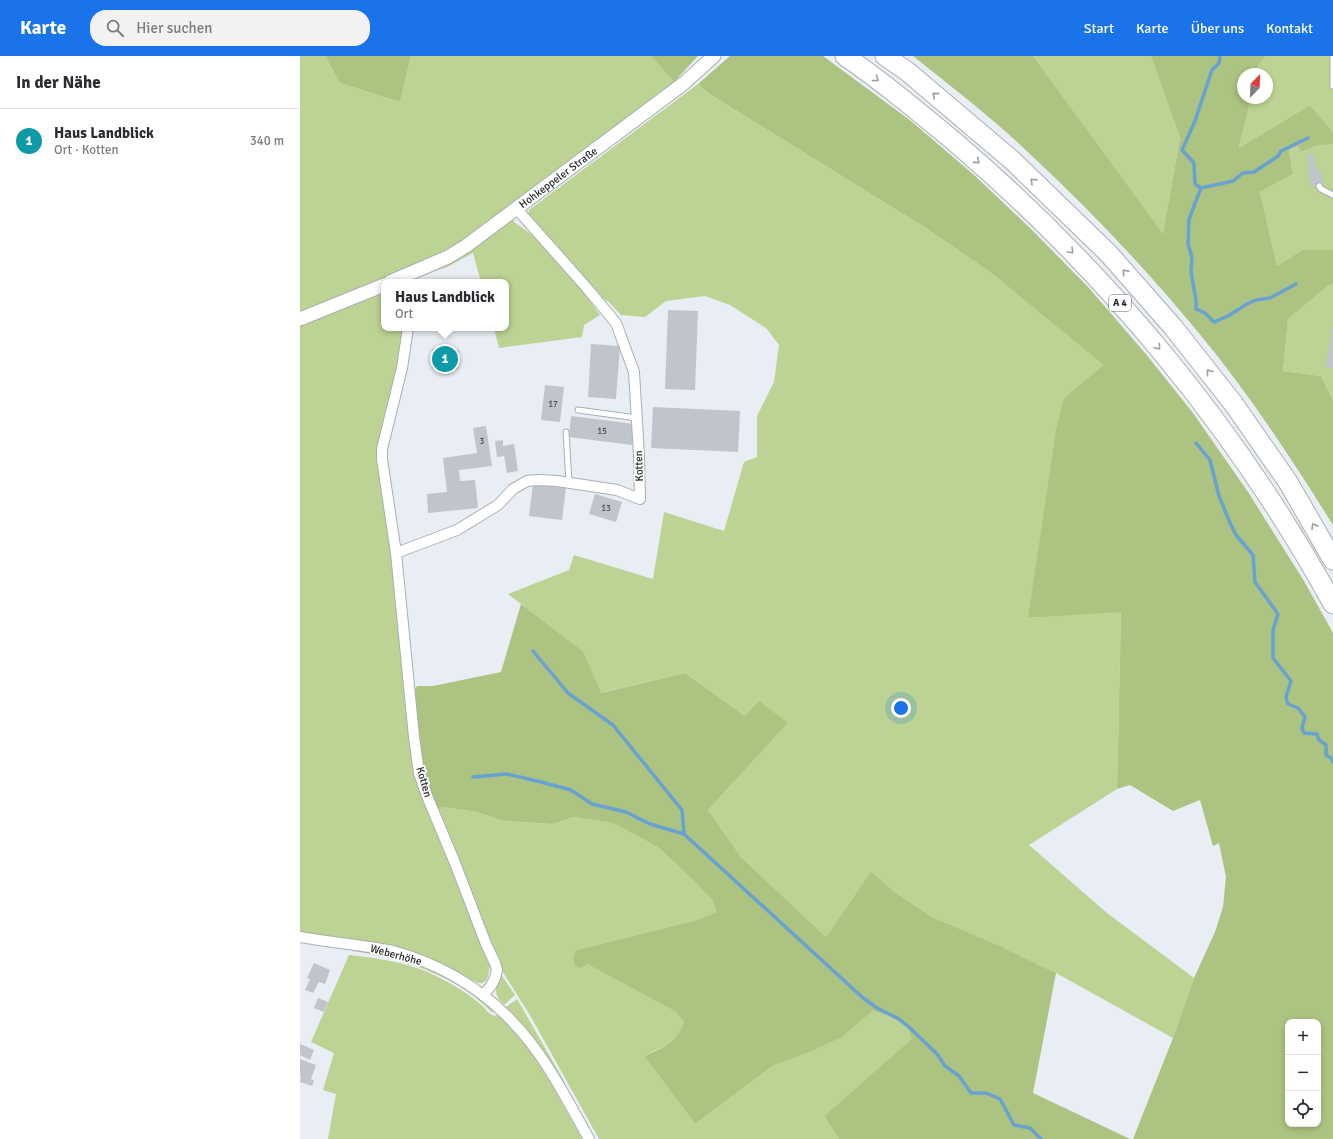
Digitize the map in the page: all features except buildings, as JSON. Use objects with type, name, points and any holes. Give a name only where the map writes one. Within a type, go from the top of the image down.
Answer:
[{"type":"highway","name":"A 4","points":[[845,56],[913,107],[982,165],[1091,271],[1134,319],[1176,368],[1247,466],[1302,550],[1333,604]]},
{"type":"highway","name":"A 4","points":[[885,56],[908,72],[1013,161],[1108,253],[1173,327],[1233,403],[1288,482],[1333,560]]},
{"type":"street","name":"Hohkeppeler Straße","points":[[408,278],[460,249],[683,84],[710,60]]},
{"type":"street","name":"Kotten","points":[[396,553],[457,530],[498,505],[513,489],[527,481],[538,480],[569,483],[617,490],[640,498],[634,372],[616,323],[586,286],[516,208]]},
{"type":"street","points":[[300,319],[381,286]]},
{"type":"street","name":"Kotten","points":[[408,331],[402,368],[382,449],[384,473],[396,553],[419,773],[426,796],[455,863],[486,944],[496,963],[497,970],[495,978],[491,986],[483,995]]},
{"type":"street","name":"Weberhöhe","points":[[300,937],[370,947],[391,951],[414,958],[440,968],[460,979],[483,995],[501,1009],[533,1046],[558,1084],[589,1139]]},
{"type":"lane","points":[[1333,56],[1333,86]]},
{"type":"lane","points":[[1319,186],[1321,189],[1333,195]]},
{"type":"lane","points":[[578,410],[637,418]]},
{"type":"lane","points":[[566,432],[569,483]]},
{"type":"green space","points":[[300,56],[325,56],[340,83],[400,102],[411,56],[651,56],[674,82],[464,240],[404,271],[300,313]]},
{"type":"green space","points":[[325,56],[411,56],[400,102],[340,83]]},
{"type":"green space","points":[[651,56],[698,56],[674,82]]},
{"type":"green space","points":[[730,56],[823,56],[911,121],[974,175],[1033,231],[1088,287],[1145,353],[1193,413],[1248,492],[1304,581],[1333,633],[1333,1139],[1133,1139],[1173,1038],[1194,978],[1215,932],[1223,907],[1226,877],[1219,843],[1213,846],[1200,800],[1173,811],[1130,785],[1117,789],[1121,612],[1028,618],[1056,431],[1064,398],[1104,365],[990,272],[926,228],[708,93],[698,84]]},
{"type":"green space","points":[[913,56],[1033,56],[1163,234],[1180,138],[1151,56],[1266,56],[1259,64],[1258,68],[1237,68],[1237,104],[1250,104],[1239,148],[1310,105],[1333,132],[1333,144],[1315,146],[1301,152],[1297,146],[1289,150],[1293,174],[1260,192],[1277,266],[1302,250],[1333,250],[1333,284],[1329,285],[1288,319],[1283,371],[1321,376],[1333,400],[1333,525],[1252,402],[1179,309],[1139,264],[1054,177],[974,104]]},
{"type":"green space","points":[[1033,56],[1151,56],[1180,138],[1163,235]]},
{"type":"green space","points":[[1266,56],[1333,56],[1333,132],[1310,105],[1239,148],[1250,104],[1273,104],[1273,68],[1258,68],[1259,64]]},
{"type":"green space","points":[[698,84],[708,93],[926,228],[990,272],[1105,365],[1064,398],[1029,618],[1121,611],[1117,789],[1029,845],[1107,913],[1194,978],[1173,1038],[1056,973],[998,945],[932,917],[896,893],[871,873],[826,937],[741,857],[708,810],[788,723],[745,716],[685,673],[600,693],[583,651],[508,594],[569,570],[574,555],[653,579],[664,512],[724,531],[744,462],[757,457],[757,416],[774,382],[779,345],[766,328],[730,305],[705,296],[666,301],[645,317],[621,315],[609,302],[599,296],[528,216],[529,210]]},
{"type":"green space","points":[[1333,144],[1333,250],[1302,250],[1277,266],[1260,192],[1293,174],[1289,150],[1297,146],[1301,152],[1315,146]]},
{"type":"green space","points":[[511,219],[539,241],[562,264],[600,315],[584,325],[582,337],[499,348],[495,331],[509,331],[509,279],[480,279],[473,253],[447,267],[423,275]]},
{"type":"green space","points":[[1333,284],[1333,400],[1321,376],[1283,371],[1288,319],[1329,285]]},
{"type":"green space","points":[[381,292],[381,331],[403,331],[396,372],[377,447],[389,535],[405,683],[434,822],[490,966],[487,980],[483,983],[478,983],[439,963],[300,933],[300,325]]},
{"type":"green space","points":[[521,604],[583,651],[601,693],[685,673],[745,716],[759,701],[788,723],[708,810],[741,857],[826,937],[871,872],[896,893],[932,917],[998,945],[1056,973],[1033,1093],[1130,1139],[839,1139],[824,1116],[912,1039],[908,1028],[891,1017],[872,1011],[841,1038],[810,1052],[773,1065],[695,1124],[644,1056],[663,1047],[673,1040],[684,1022],[676,1012],[587,964],[581,968],[575,966],[573,959],[576,950],[697,920],[716,912],[713,901],[659,848],[619,826],[608,822],[574,817],[553,824],[503,821],[477,812],[444,807],[437,809],[425,776],[419,743],[414,691],[417,686],[433,686],[501,672]]},
{"type":"green space","points":[[444,807],[477,812],[503,821],[553,824],[574,817],[608,822],[619,826],[659,848],[713,901],[716,912],[697,920],[576,950],[587,964],[676,1012],[684,1022],[681,1030],[673,1040],[663,1047],[644,1056],[695,1124],[773,1064],[810,1052],[841,1038],[871,1011],[891,1017],[908,1028],[913,1039],[824,1116],[839,1139],[599,1139],[531,1017],[501,969],[437,809]]},
{"type":"green space","points":[[353,949],[412,963],[440,974],[468,989],[497,1012],[492,1012],[474,996],[431,972],[385,957],[352,951]]},
{"type":"green space","points":[[349,955],[391,961],[412,966],[438,977],[462,991],[474,999],[490,1014],[495,1016],[499,1014],[517,1033],[542,1067],[582,1139],[328,1139],[336,1094],[323,1090],[334,1053],[311,1042]]},
{"type":"green space","points":[[500,976],[502,976],[515,995],[504,1005],[498,998],[496,992]]},
{"type":"green space","points":[[517,999],[564,1081],[562,1082],[544,1052],[523,1025],[506,1007]]},
{"type":"waterway","points":[[1220,56],[1219,63],[1212,70],[1195,121],[1182,150],[1194,163],[1195,184],[1201,188],[1189,219],[1188,244],[1192,257],[1191,272],[1196,300],[1196,309],[1205,313],[1214,322],[1228,316],[1247,304],[1256,300],[1270,298],[1296,284]]},
{"type":"waterway","points":[[1201,188],[1233,181],[1243,173],[1254,172],[1278,156],[1281,151],[1308,138]]},
{"type":"waterway","points":[[1196,443],[1210,460],[1219,496],[1236,535],[1253,555],[1255,582],[1278,614],[1273,630],[1273,658],[1291,681],[1286,697],[1288,704],[1298,708],[1305,717],[1302,728],[1304,733],[1317,734],[1319,740],[1326,745],[1326,755],[1331,758],[1333,762]]},
{"type":"waterway","points":[[533,651],[568,693],[613,725],[682,810],[684,834],[862,997],[877,1008],[899,1019],[910,1028],[937,1054],[945,1066],[959,1076],[971,1093],[986,1093],[1000,1099],[1014,1125],[1030,1128],[1041,1139]]},
{"type":"waterway","points":[[473,777],[507,774],[571,790],[592,804],[626,812],[650,824],[684,834]]},
{"type":"place","name":"Haus Landblick","points":[[445,359]]}]
